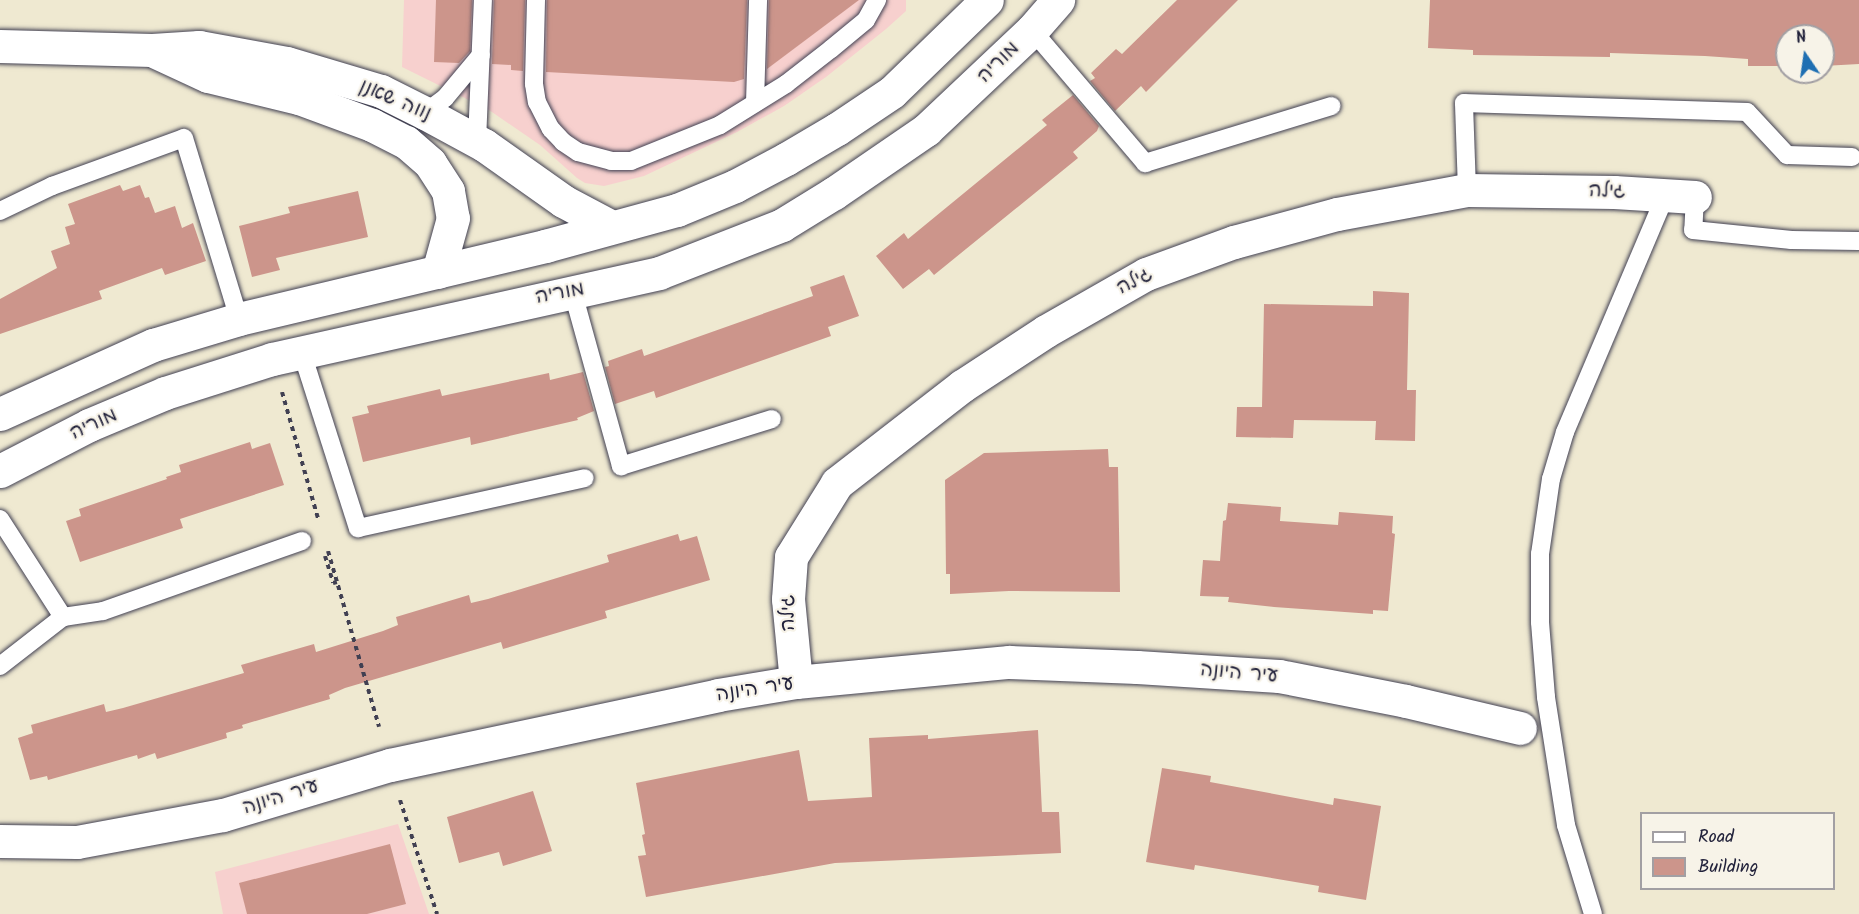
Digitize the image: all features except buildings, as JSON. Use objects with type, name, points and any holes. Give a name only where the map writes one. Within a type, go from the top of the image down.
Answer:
[{"type":"street","points":[[0,414],[153,345],[239,319],[545,246],[676,210],[735,186],[837,129],[892,92],[987,0]]},
{"type":"street","name":"מוריה","points":[[0,471],[89,425],[165,393],[302,352],[659,273],[782,225],[834,193],[926,130],[1032,30],[1058,0]]},
{"type":"street","name":"נווה שאנן","points":[[0,46],[152,50],[199,47],[286,63],[381,91],[477,141],[563,201],[612,227]]},
{"type":"street","name":"נווה שאנן","points":[[152,50],[208,76],[299,98],[372,125],[406,142],[430,164],[448,191],[453,218],[438,272]]},
{"type":"street","name":"גילה","points":[[796,682],[788,608],[791,557],[837,483],[962,386],[1046,332],[1146,274],[1234,242],[1337,214],[1467,190],[1681,196]]},
{"type":"street","name":"עיר היונה","points":[[0,841],[77,842],[223,815],[390,765],[718,695],[796,682],[1009,662],[1278,676],[1406,701],[1520,728]]},
{"type":"lane","points":[[477,141],[483,0]]},
{"type":"lane","points":[[536,0],[534,84],[537,102],[551,129],[578,152],[611,161],[631,161],[720,125],[786,84],[831,49],[866,20],[877,0]]},
{"type":"lane","points":[[755,103],[758,0]]},
{"type":"lane","points":[[1032,30],[1145,163],[1332,106]]},
{"type":"lane","points":[[425,113],[445,98],[481,55]]},
{"type":"lane","points":[[1467,190],[1464,104],[1747,112],[1788,154],[1852,157]]},
{"type":"lane","points":[[0,211],[52,186],[184,138],[239,319]]},
{"type":"lane","points":[[1681,196],[1693,230],[1791,240],[1859,242]]},
{"type":"lane","points":[[1593,914],[1566,825],[1546,697],[1540,622],[1540,554],[1551,479],[1565,432],[1681,196]]},
{"type":"lane","points":[[573,293],[621,466],[772,419]]},
{"type":"lane","points":[[302,352],[358,528],[585,478]]},
{"type":"lane","points":[[0,519],[63,617]]},
{"type":"lane","points":[[0,666],[63,617],[103,611],[302,541]]},
{"type":"path","points":[[280,386],[321,527]]},
{"type":"path","points":[[327,549],[379,727]]},
{"type":"path","points":[[400,800],[437,914]]},
{"type":"shaded area","points":[[404,0],[906,0],[906,11],[826,77],[784,106],[737,132],[644,176],[604,186],[585,183],[577,178],[540,145],[489,110],[402,67]]},
{"type":"shaded area","points":[[398,824],[429,914],[223,914],[215,872]]}]
